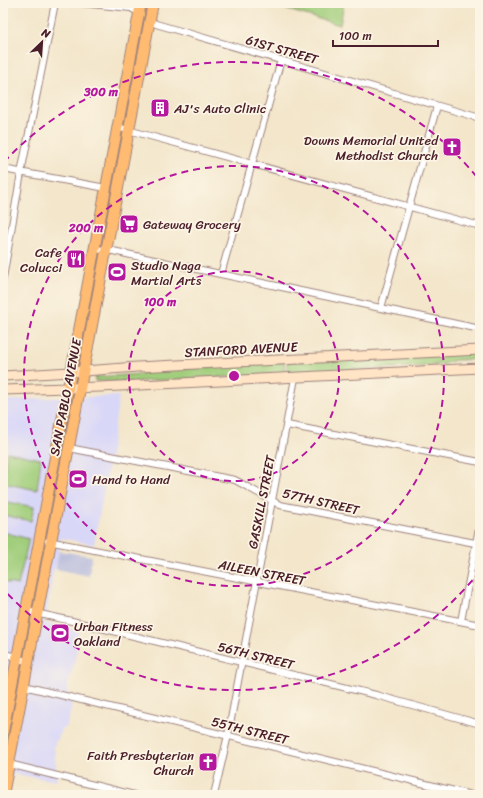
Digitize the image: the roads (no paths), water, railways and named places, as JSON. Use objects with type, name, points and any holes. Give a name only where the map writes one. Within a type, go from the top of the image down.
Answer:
[{"type":"main road","name":"SAN PABLO AVENUE","points":[[3,795],[153,3]]},
{"type":"main road","name":"SAN PABLO AVENUE","points":[[3,732],[140,8]]},
{"type":"main road","name":"STANFORD AVENUE","points":[[3,376],[480,350]]},
{"type":"main road","points":[[3,390],[80,388],[480,368]]},
{"type":"street","points":[[3,278],[21,173],[55,3]]},
{"type":"street","name":"61ST STREET","points":[[80,3],[140,8],[150,20],[156,24],[480,118]]},
{"type":"street","points":[[221,274],[281,60]]},
{"type":"street","points":[[381,308],[437,106]]},
{"type":"street","points":[[117,127],[480,226]]},
{"type":"street","points":[[3,169],[106,188]]},
{"type":"street","points":[[95,249],[106,250],[480,329]]},
{"type":"street","name":"GASKILL STREET","points":[[214,795],[228,735],[295,378]]},
{"type":"street","points":[[287,425],[480,462]]},
{"type":"street","name":"57TH STREET","points":[[69,448],[235,480],[280,505],[478,544]]},
{"type":"street","points":[[461,622],[478,544],[480,523]]},
{"type":"street","name":"AILEEN STREET","points":[[40,539],[480,625]]},
{"type":"street","name":"56TH STREET","points":[[26,611],[376,695],[480,724]]},
{"type":"street","points":[[3,654],[28,662]]},
{"type":"street","name":"55TH STREET","points":[[24,686],[471,795]]},
{"type":"street","points":[[9,764],[134,795]]},
{"type":"place","name":"AJ's Auto Clinic","points":[[160,108]]},
{"type":"place","name":"Downs Memorial United Methodist Church","points":[[452,147]]},
{"type":"place","name":"Gateway Grocery","points":[[129,224]]},
{"type":"place","name":"Cafe Colucci","points":[[76,259]]},
{"type":"place","name":"Studio Naga Martial Arts","points":[[117,272]]},
{"type":"place","name":"Hand to Hand","points":[[78,479]]},
{"type":"place","name":"Urban Fitness Oakland","points":[[60,633]]},
{"type":"place","name":"Faith Presbyterian Church","points":[[208,762]]}]
